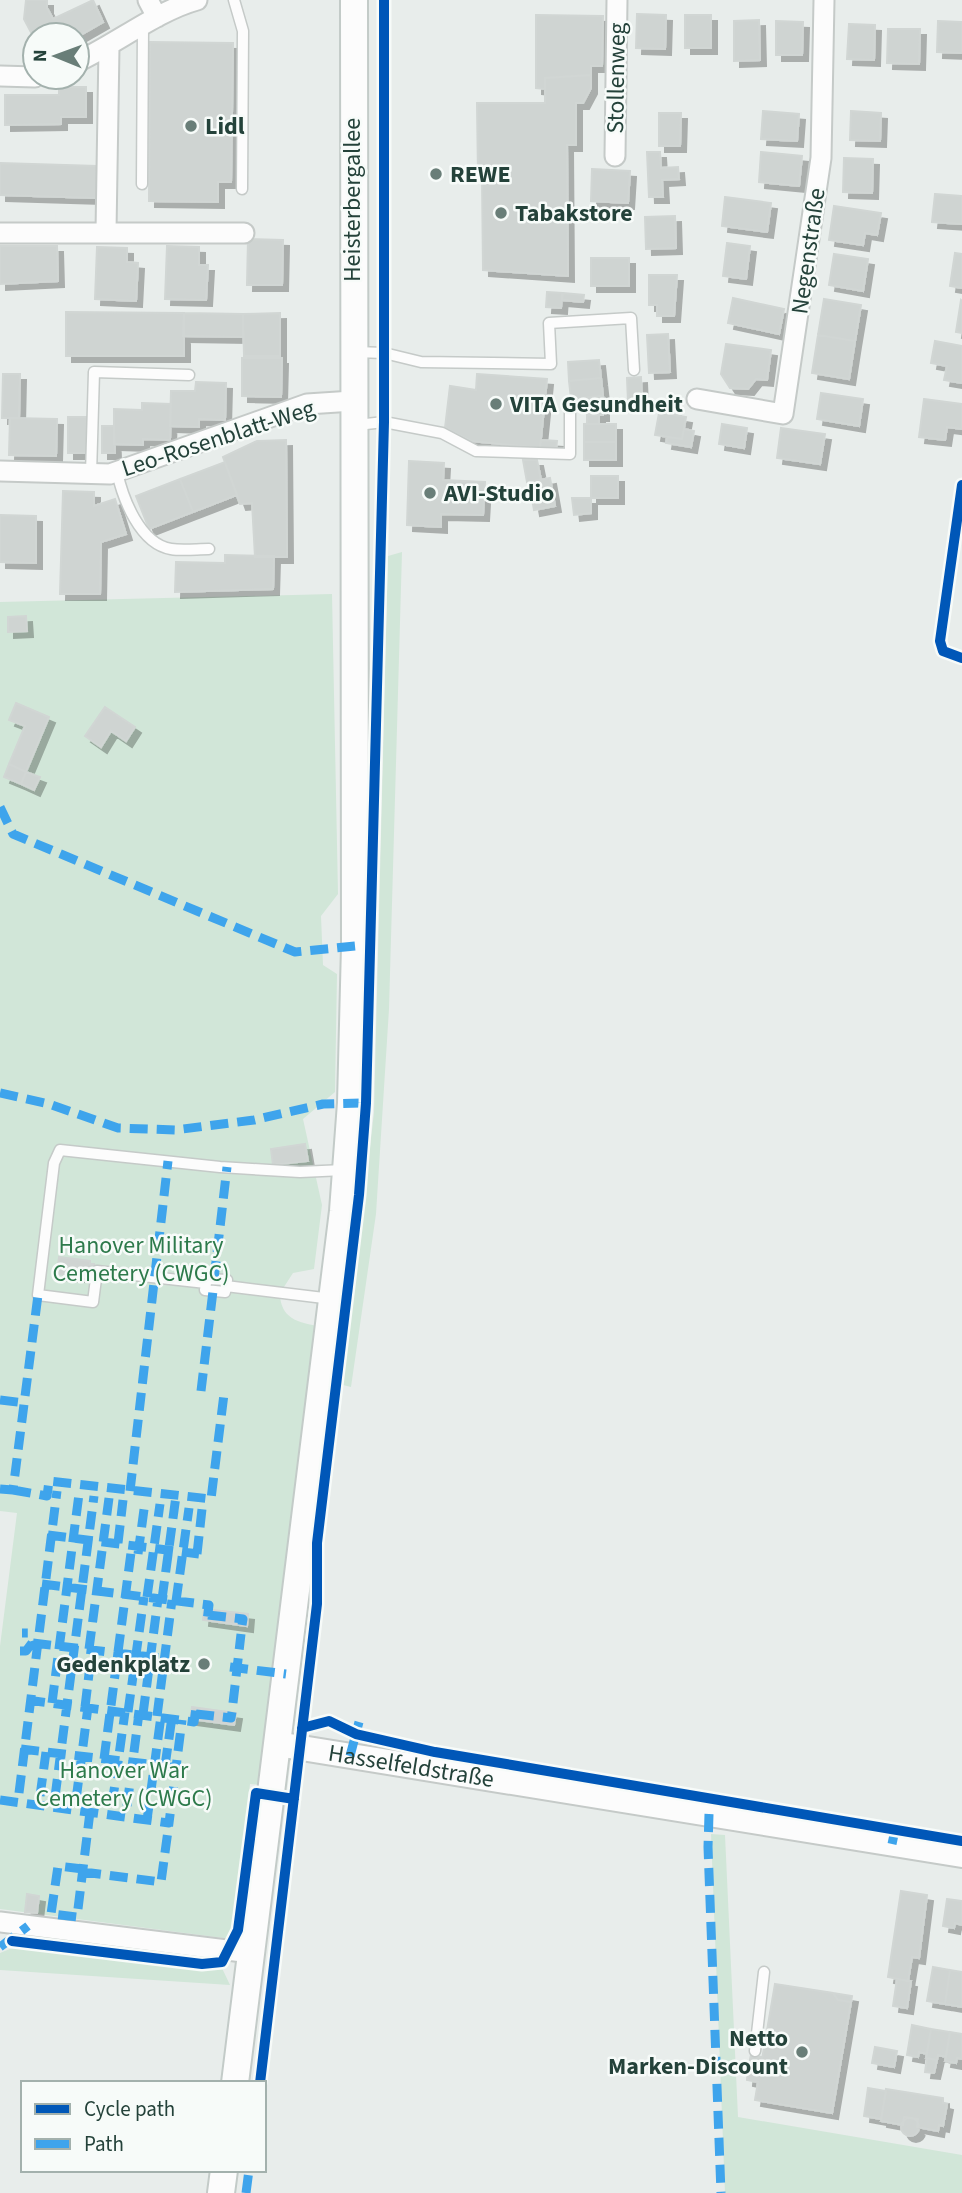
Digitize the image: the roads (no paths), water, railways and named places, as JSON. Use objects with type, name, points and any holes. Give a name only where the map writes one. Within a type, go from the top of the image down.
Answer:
[{"type":"main road","name":"Heisterbergallee","points":[[234,2081],[347,1170],[355,934],[352,352],[354,0]]},
{"type":"main road","points":[[221,2193],[224,2172]]},
{"type":"street","points":[[91,55],[109,47],[150,15],[197,0]]},
{"type":"street","name":"Stollenweg","points":[[615,156],[617,0]]},
{"type":"street","name":"Negenstraße","points":[[697,399],[783,414],[821,158],[824,0]]},
{"type":"street","points":[[106,231],[109,47]]},
{"type":"street","points":[[0,76],[21,77]]},
{"type":"street","points":[[0,233],[244,233]]},
{"type":"street","name":"Leo-Rosenblatt-Weg","points":[[0,471],[91,474],[117,472],[307,404],[353,413]]},
{"type":"street","name":"Hasselfeldstraße","points":[[277,1744],[962,1855]]},
{"type":"street","points":[[0,1922],[251,1953]]},
{"type":"lane","points":[[234,0],[243,31],[242,189]]},
{"type":"lane","points":[[142,184],[150,15]]},
{"type":"lane","points":[[352,352],[384,353],[421,362],[551,364],[549,323],[631,318],[634,370]]},
{"type":"lane","points":[[91,474],[94,372],[189,375]]},
{"type":"lane","points":[[353,413],[442,433],[476,451],[570,454],[570,414]]},
{"type":"lane","points":[[117,472],[120,487],[150,541],[169,549],[209,550]]},
{"type":"lane","points":[[332,1299],[226,1286],[227,1280],[207,1279],[206,1283],[97,1271],[93,1302],[38,1295],[54,1163],[60,1150],[220,1167],[300,1172],[347,1170]]},
{"type":"lane","points":[[755,2051],[764,1972]]},
{"type":"place","name":"Lidl","points":[[191,126]]},
{"type":"place","name":"REWE","points":[[436,174]]},
{"type":"place","name":"Tabakstore","points":[[501,213]]},
{"type":"place","name":"VITA Gesundheit","points":[[496,404]]},
{"type":"place","name":"AVI-Studio","points":[[430,493]]},
{"type":"place","name":"Gedenkplatz","points":[[204,1664]]},
{"type":"place","name":"Netto Marken-Discount","points":[[802,2052]]},
{"type":"park label","name":"Hanover Military Cemetery (CWGC)","points":[[141,1259]]},
{"type":"park label","name":"Hanover War Cemetery (CWGC)","points":[[124,1784]]}]
